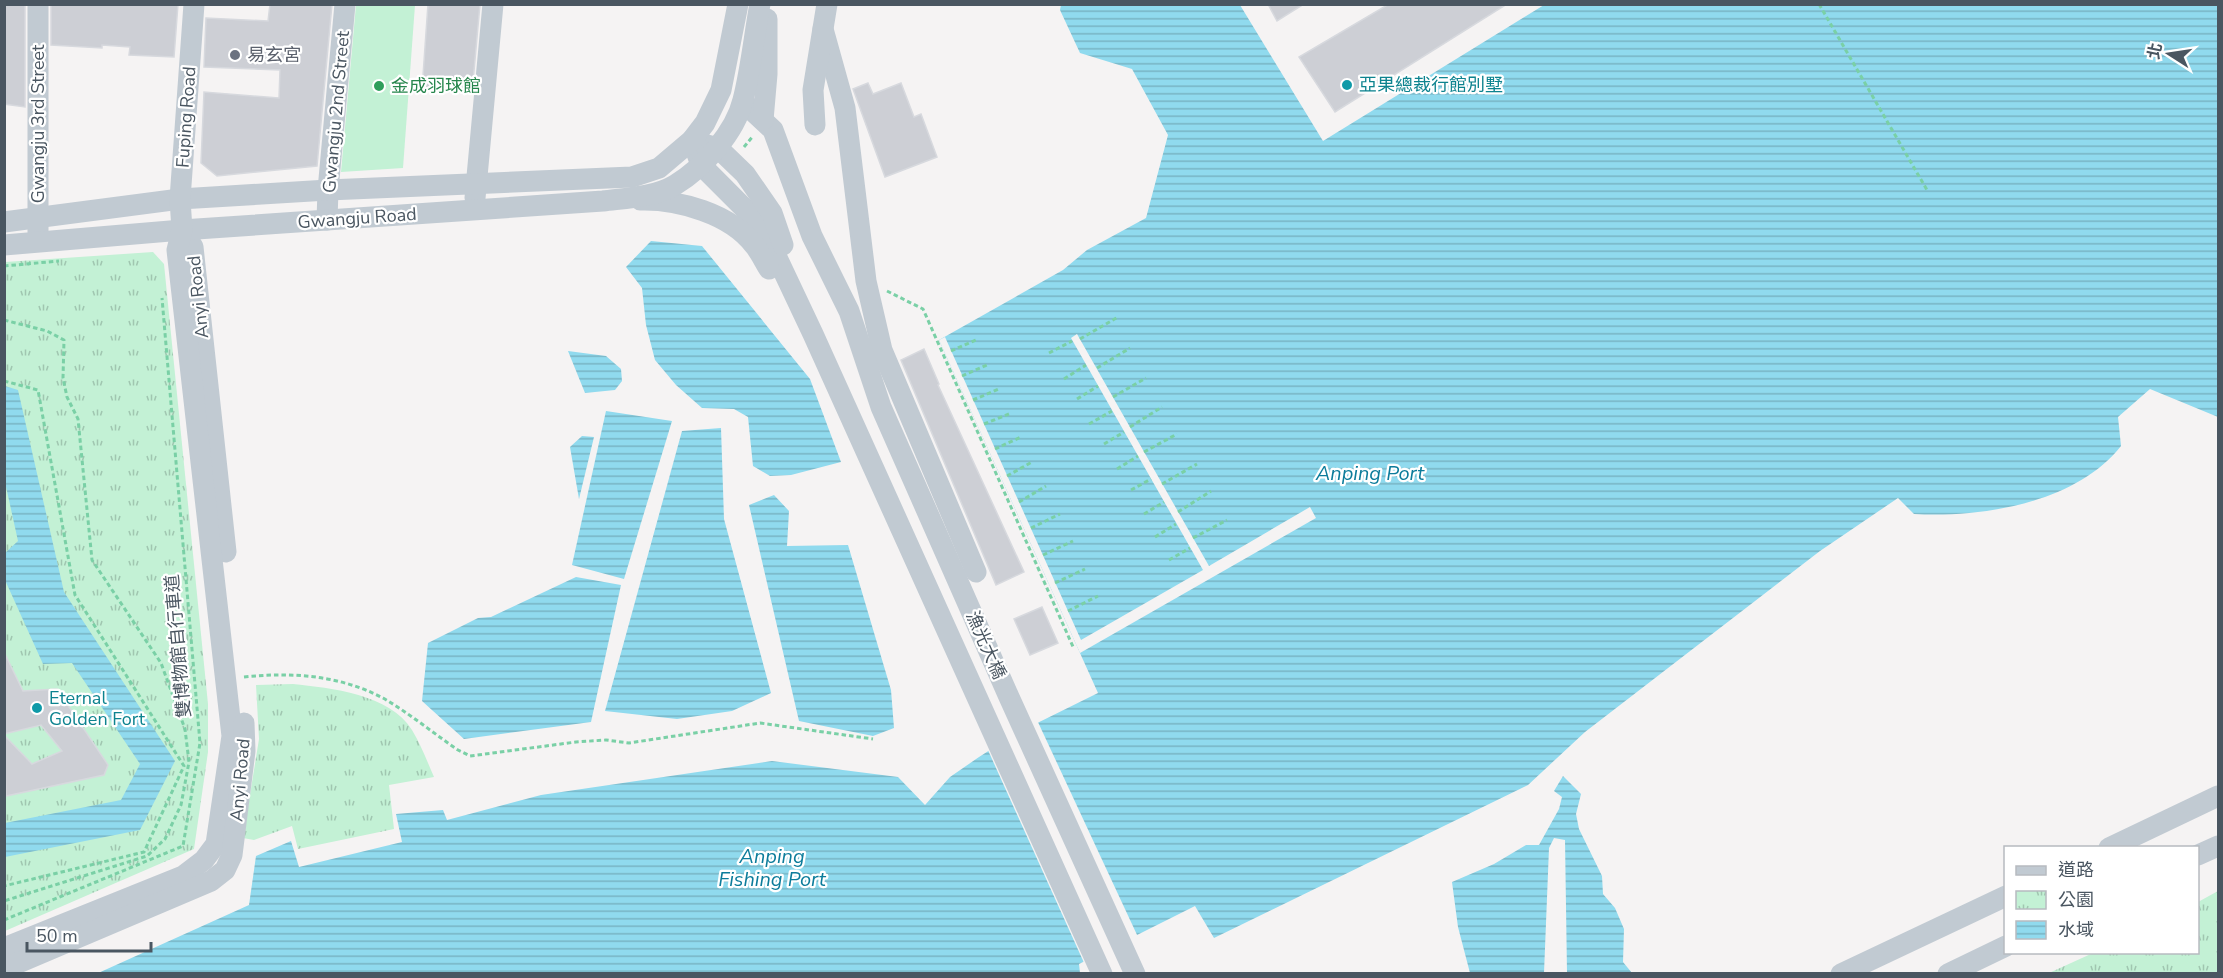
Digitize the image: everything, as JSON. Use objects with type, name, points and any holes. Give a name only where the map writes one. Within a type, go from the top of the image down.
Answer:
[{"type":"street","name":"Gwangju 3rd Street","points":[[38,4],[38,243]]},
{"type":"street","name":"Fuping Road","points":[[182,230],[180,199],[194,4]]},
{"type":"street","name":"Gwangju 2nd Street","points":[[327,220],[345,4]]},
{"type":"street","points":[[474,210],[493,4]]},
{"type":"street","name":"Gwangju Road","points":[[4,222],[180,199],[632,177],[659,168],[692,141],[705,123],[721,90],[732,45],[738,4]]},
{"type":"street","name":"Gwangju Road","points":[[4,245],[182,230],[603,201],[649,194],[674,186],[701,165],[718,148],[729,131],[743,102],[760,4]]},
{"type":"street","points":[[763,120],[767,74],[767,4]]},
{"type":"street","points":[[815,125],[813,90],[827,4]]},
{"type":"street","points":[[823,29],[845,108],[866,282],[882,350],[976,572]]},
{"type":"street","name":"漁光大橋","points":[[743,102],[773,130],[812,236],[849,311],[886,418],[1135,974]]},
{"type":"street","points":[[692,141],[718,148],[745,174],[772,213],[813,334]]},
{"type":"street","points":[[692,141],[701,165],[762,226],[813,334]]},
{"type":"street","points":[[603,201],[648,200],[691,206],[726,220],[753,243],[813,334]]},
{"type":"street","name":"Anyi Road","points":[[4,969],[178,897],[211,881],[225,870],[232,855],[245,751],[193,247],[182,230]]},
{"type":"street","name":"Anyi Road","points":[[4,948],[183,876],[204,860],[216,844],[232,736],[177,250],[182,230]]},
{"type":"street","name":"漁光大橋","points":[[813,334],[1102,974]]},
{"type":"street","points":[[2113,846],[2218,796]]},
{"type":"street","points":[[2199,855],[2218,846]]},
{"type":"street","points":[[1841,974],[2004,897]]},
{"type":"street","points":[[1948,974],[2004,947]]},
{"type":"path","points":[[1819,4],[1927,190]]},
{"type":"path","points":[[866,282],[923,309],[1074,649]]},
{"type":"path","name":"雙博物館自行車道","points":[[4,920],[183,846],[200,743],[162,298]]},
{"type":"path","points":[[1080,339],[1118,316]]},
{"type":"path","points":[[4,320],[47,331],[64,340],[63,378],[67,397],[78,419],[92,560],[161,663],[185,729],[189,762],[181,805],[165,838],[147,855],[4,901]]},
{"type":"path","points":[[951,351],[976,340]]},
{"type":"path","points":[[1049,353],[1072,341]]},
{"type":"path","points":[[1097,368],[1130,348]]},
{"type":"path","points":[[1064,379],[1086,364]]},
{"type":"path","points":[[963,376],[987,365]]},
{"type":"path","points":[[1113,397],[1146,378]]},
{"type":"path","points":[[4,381],[38,390],[75,595],[184,766],[144,852],[4,886]]},
{"type":"path","points":[[1077,399],[1098,386]]},
{"type":"path","points":[[973,400],[999,389]]},
{"type":"path","points":[[1130,427],[1162,407]]},
{"type":"path","points":[[1089,424],[1112,411]]},
{"type":"path","points":[[984,424],[1010,414]]},
{"type":"path","points":[[1104,444],[1124,432]]},
{"type":"path","points":[[1144,452],[1177,434]]},
{"type":"path","points":[[995,449],[1021,437]]},
{"type":"path","points":[[1117,469],[1138,456]]},
{"type":"path","points":[[1007,476],[1032,462]]},
{"type":"path","points":[[1162,484],[1197,464]]},
{"type":"path","points":[[1131,490],[1151,479]]},
{"type":"path","points":[[1019,502],[1046,486]]},
{"type":"path","points":[[1178,512],[1211,491]]},
{"type":"path","points":[[1144,514],[1164,502]]},
{"type":"path","points":[[1031,528],[1060,514]]},
{"type":"path","points":[[1193,538],[1227,520]]},
{"type":"path","points":[[1155,537],[1176,524]]},
{"type":"path","points":[[1043,555],[1073,541]]},
{"type":"path","points":[[1169,560],[1190,548]]},
{"type":"path","points":[[1055,583],[1085,569]]},
{"type":"path","points":[[1068,611],[1098,596]]},
{"type":"path","points":[[239,677],[278,674],[317,676],[349,685],[381,698],[470,756],[576,742],[606,740],[629,743],[760,723],[873,739]]},
{"type":"green space","name":"金成羽球館","points":[[356,5],[415,5],[403,168],[341,172]]},
{"type":"green space","points":[[153,252],[164,264],[208,704],[208,752],[194,849],[5,931],[5,262]]},
{"type":"green space","points":[[293,684],[342,691],[375,701],[402,718],[412,730],[434,777],[389,785],[394,829],[298,849],[292,826],[254,840],[243,838],[259,739],[256,685]]},
{"type":"green space","points":[[2218,891],[2218,973],[2049,973],[2091,954],[2199,954],[2199,901]]},
{"type":"water","name":"Anping Port","points":[[1061,5],[1240,5],[1323,141],[1544,5],[2218,5],[2218,417],[2150,389],[2118,417],[2121,446],[2102,465],[2079,481],[2054,494],[1998,509],[1941,515],[1914,514],[1898,498],[1820,551],[1585,732],[1528,785],[1214,938],[1195,906],[1079,964],[1080,973],[96,974],[249,905],[256,856],[291,841],[299,867],[402,842],[396,814],[443,810],[447,820],[541,795],[772,761],[898,777],[925,805],[950,777],[979,757],[1015,734],[1098,693],[939,340],[1063,270],[1087,250],[1146,218],[1168,135],[1132,69],[1080,53],[1060,10]]},
{"type":"water","points":[[651,241],[702,246],[810,379],[841,462],[791,475],[770,476],[753,466],[748,417],[734,409],[702,408],[676,385],[655,360],[646,325],[642,288],[626,267]]},
{"type":"water","points":[[568,351],[606,356],[621,369],[622,381],[615,390],[585,393]]},
{"type":"water","points":[[5,386],[18,390],[64,592],[175,761],[140,830],[5,857],[5,823],[121,800],[140,764],[72,663],[43,664],[5,580],[5,553],[18,541],[5,482]]},
{"type":"water","points":[[606,411],[672,421],[624,579],[572,565]]},
{"type":"water","points":[[721,428],[724,519],[771,693],[732,711],[677,719],[605,711],[682,431]]},
{"type":"water","points":[[582,436],[594,437],[579,499],[570,447]]},
{"type":"water","points":[[774,495],[789,511],[787,546],[848,545],[891,690],[894,728],[873,736],[799,721],[749,505]]},
{"type":"water","points":[[576,577],[621,585],[591,722],[464,739],[422,701],[428,643],[478,618],[491,617]]},
{"type":"water","points":[[1563,776],[1581,794],[1576,814],[1579,829],[1602,876],[1603,894],[1615,908],[1624,929],[1623,962],[1632,973],[1567,973],[1565,840],[1554,838],[1549,848],[1544,973],[1470,973],[1458,927],[1452,882],[1494,864],[1526,845],[1539,845],[1559,809],[1562,797],[1554,791]]},
{"type":"pier","points":[[1077,334],[1209,566],[1310,507],[1316,518],[1080,653],[939,340],[945,337],[1081,640],[1203,570],[1071,338]]},
{"type":"pier","points":[[1037,720],[1138,937],[1085,965],[987,748]]},
{"type":"building","points":[[4,4],[25,4],[25,107],[4,104]]},
{"type":"building","points":[[51,4],[178,4],[174,57],[129,55],[130,47],[51,45]]},
{"type":"building","points":[[270,4],[332,4],[317,166],[217,176],[201,163],[204,92],[279,98],[280,70],[204,67],[206,18],[268,21]]},
{"type":"building","points":[[428,4],[480,4],[472,93],[422,90]]},
{"type":"building","points":[[1268,4],[1304,4],[1277,21]]},
{"type":"building","name":"亞果總裁行館別墅","points":[[1389,4],[1507,4],[1335,112],[1299,57]]},
{"type":"building","points":[[868,83],[873,94],[901,83],[914,117],[921,114],[937,157],[885,177],[853,89]]},
{"type":"building","points":[[924,349],[938,385],[1024,572],[996,585],[901,360]]},
{"type":"building","points":[[1042,607],[1058,643],[1030,655],[1014,619]]},
{"type":"building","name":"Eternal Golden Fort","points":[[4,652],[23,691],[57,689],[108,765],[104,775],[6,796],[4,735],[32,764],[62,751],[41,725],[4,734]]},
{"type":"place","name":"易玄宮","points":[[235,55]]},
{"type":"place","name":"亞果總裁行館別墅","points":[[1347,85]]},
{"type":"place","name":"金成羽球館","points":[[379,86]]},
{"type":"place","name":"Eternal Golden Fort","points":[[37,708]]},
{"type":"water label","name":"Anping Fishing Port","points":[[772,868]]}]
